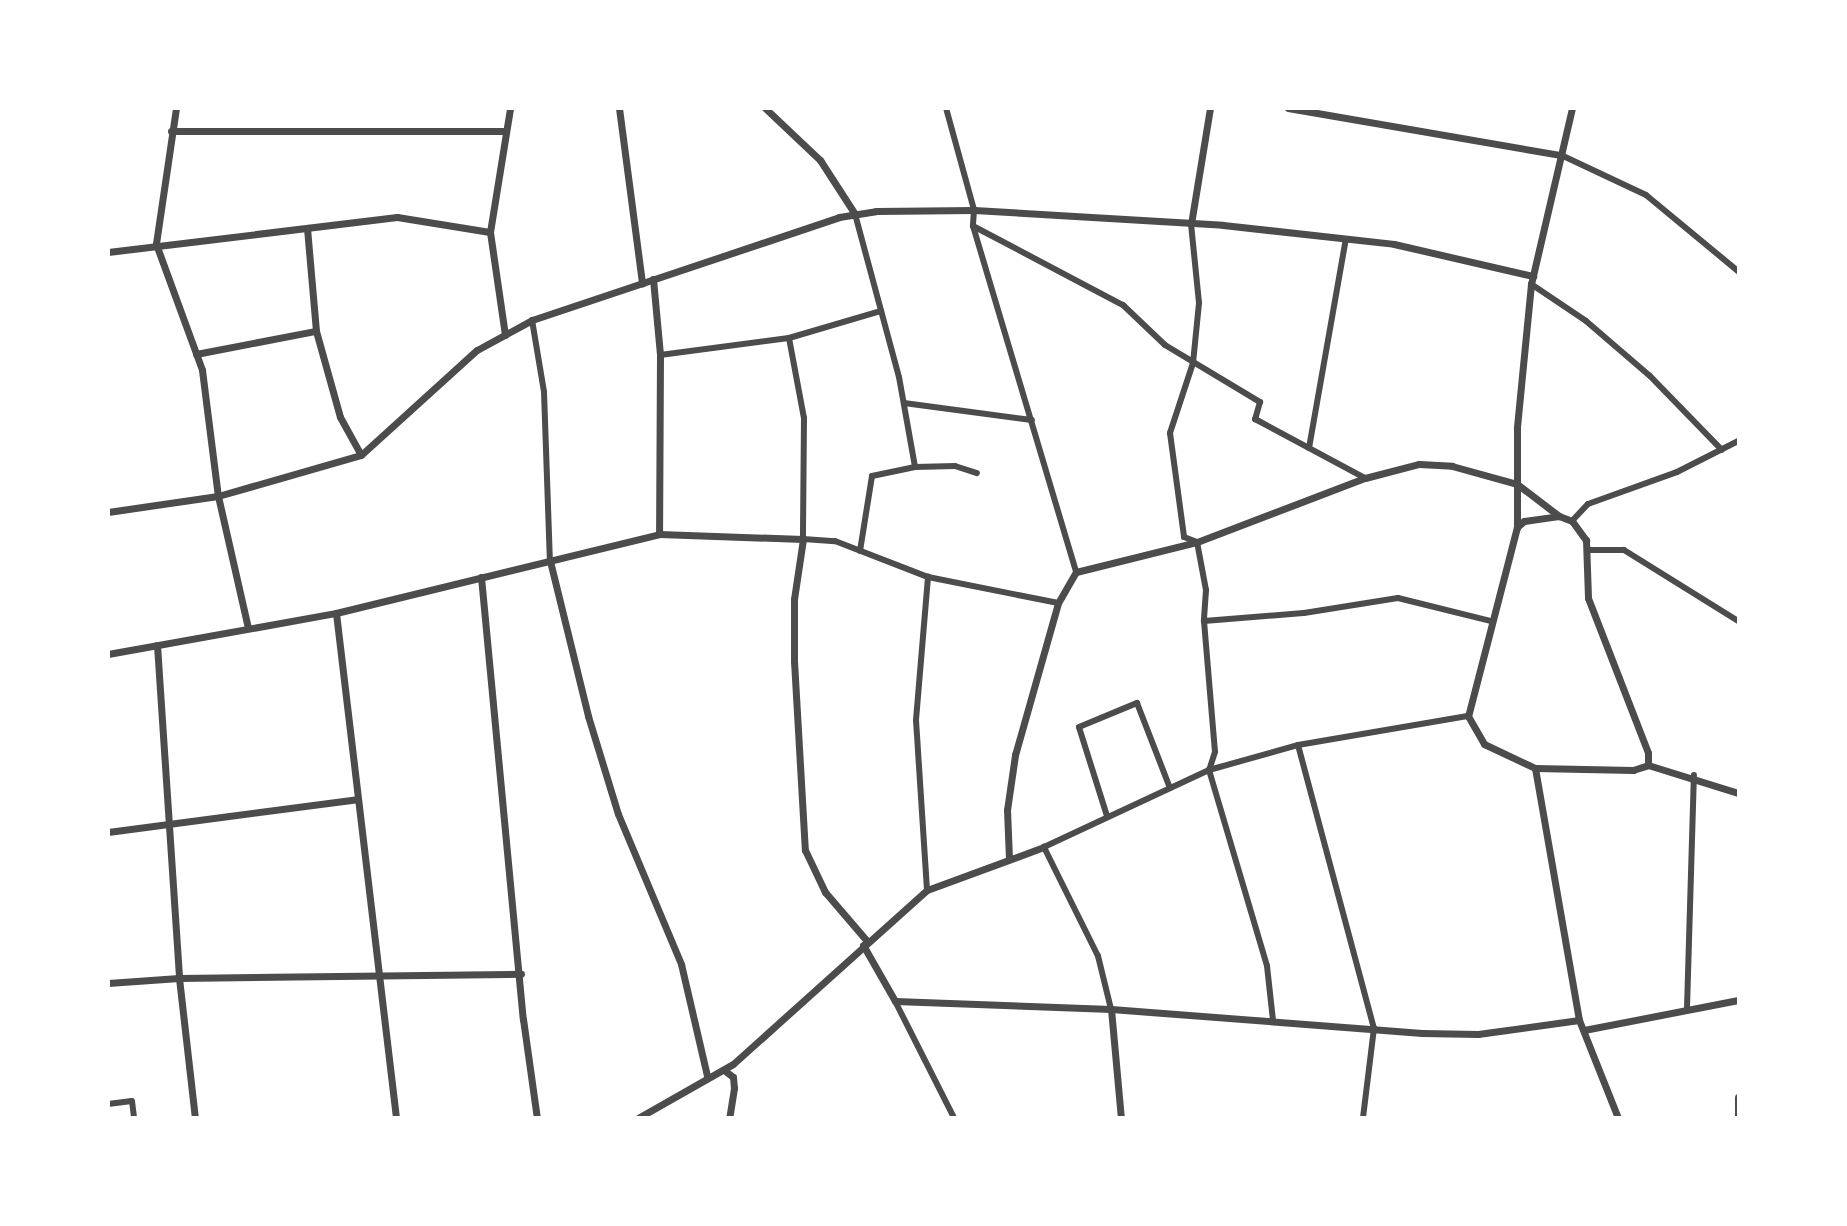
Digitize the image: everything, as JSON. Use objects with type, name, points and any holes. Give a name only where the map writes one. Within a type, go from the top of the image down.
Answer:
[{"type":"street","points":[[176,108],[156,244],[202,370],[218,496],[247,628]]},
{"type":"street","points":[[505,335],[490,232],[503,131],[510,108]]},
{"type":"street","points":[[619,108],[642,283]]},
{"type":"street","points":[[765,108],[820,160],[855,214],[904,403],[915,467]]},
{"type":"street","points":[[946,108],[974,210],[973,226],[1076,572]]},
{"type":"street","points":[[1197,542],[1184,537],[1170,433],[1193,363],[1199,303],[1191,224],[1210,108]]},
{"type":"street","points":[[1288,108],[1561,155],[1646,195],[1738,271]]},
{"type":"street","points":[[1572,108],[1532,280],[1517,428],[1517,527],[1468,716],[1484,744],[1535,768],[1633,769],[1647,765],[1694,775],[1738,793]]},
{"type":"street","points":[[171,131],[503,131]]},
{"type":"street","points":[[108,512],[218,496],[361,455],[477,350],[532,320],[855,214],[974,210],[1191,224],[1346,239],[1394,244],[1532,280],[1604,337],[1722,450]]},
{"type":"street","points":[[108,253],[156,244],[397,217],[490,232]]},
{"type":"street","points":[[973,226],[1124,305],[1165,345],[1260,402],[1255,419],[1365,478]]},
{"type":"street","points":[[307,228],[316,331],[340,417],[361,455]]},
{"type":"street","points":[[1309,448],[1346,239]]},
{"type":"street","points":[[653,279],[660,355],[659,534]]},
{"type":"street","points":[[660,355],[789,338],[881,311]]},
{"type":"street","points":[[532,320],[544,392],[550,561],[592,728],[618,814],[681,964],[707,1076]]},
{"type":"street","points":[[196,354],[316,331]]},
{"type":"street","points":[[789,338],[804,418],[803,539],[794,599],[794,661],[805,850],[825,892],[865,943],[954,1118]]},
{"type":"street","points":[[904,403],[1032,420]]},
{"type":"street","points":[[1572,521],[1588,504],[1677,472],[1738,441]]},
{"type":"street","points":[[1009,859],[1008,797],[1021,730],[1058,603],[1076,572],[1197,542],[1365,478],[1419,464],[1452,466],[1517,484],[1559,516],[1572,521],[1588,550],[1588,598],[1648,753],[1647,765]]},
{"type":"street","points":[[860,551],[872,476],[915,467],[955,466],[977,473]]},
{"type":"street","points":[[1517,527],[1524,521],[1559,516]]},
{"type":"street","points":[[108,654],[336,613],[659,534],[835,541],[928,577],[1058,603]]},
{"type":"street","points":[[1197,542],[1206,590],[1204,621],[1215,752],[1209,770],[1267,966],[1273,1020]]},
{"type":"street","points":[[1588,550],[1624,550],[1738,621]]},
{"type":"street","points":[[481,577],[537,1118]]},
{"type":"street","points":[[927,890],[916,720],[928,577]]},
{"type":"street","points":[[1204,621],[1304,613],[1398,598],[1492,621]]},
{"type":"street","points":[[336,613],[357,799],[382,978],[396,1118]]},
{"type":"street","points":[[157,645],[179,978],[195,1118]]},
{"type":"street","points":[[1107,816],[1079,727],[1137,703],[1170,788]]},
{"type":"street","points":[[639,1118],[707,1076],[724,1070],[927,890],[999,867],[1009,859],[1044,847],[1209,770],[1298,745],[1468,716]]},
{"type":"street","points":[[1298,745],[1374,1028],[1363,1118]]},
{"type":"street","points":[[1535,768],[1579,1020],[1618,1118]]},
{"type":"street","points":[[1687,1009],[1694,775]]},
{"type":"street","points":[[108,832],[357,799]]},
{"type":"street","points":[[1044,847],[1098,956],[1111,1009],[1121,1118]]},
{"type":"street","points":[[108,983],[179,978],[382,978],[522,974]]},
{"type":"street","points":[[1584,1030],[1738,1000]]},
{"type":"street","points":[[895,1001],[1111,1009],[1478,1034],[1579,1020]]},
{"type":"street","points":[[724,1070],[733,1077],[729,1118]]},
{"type":"street","points":[[1738,1097],[1738,1115]]},
{"type":"street","points":[[108,1104],[132,1101],[134,1118]]}]
